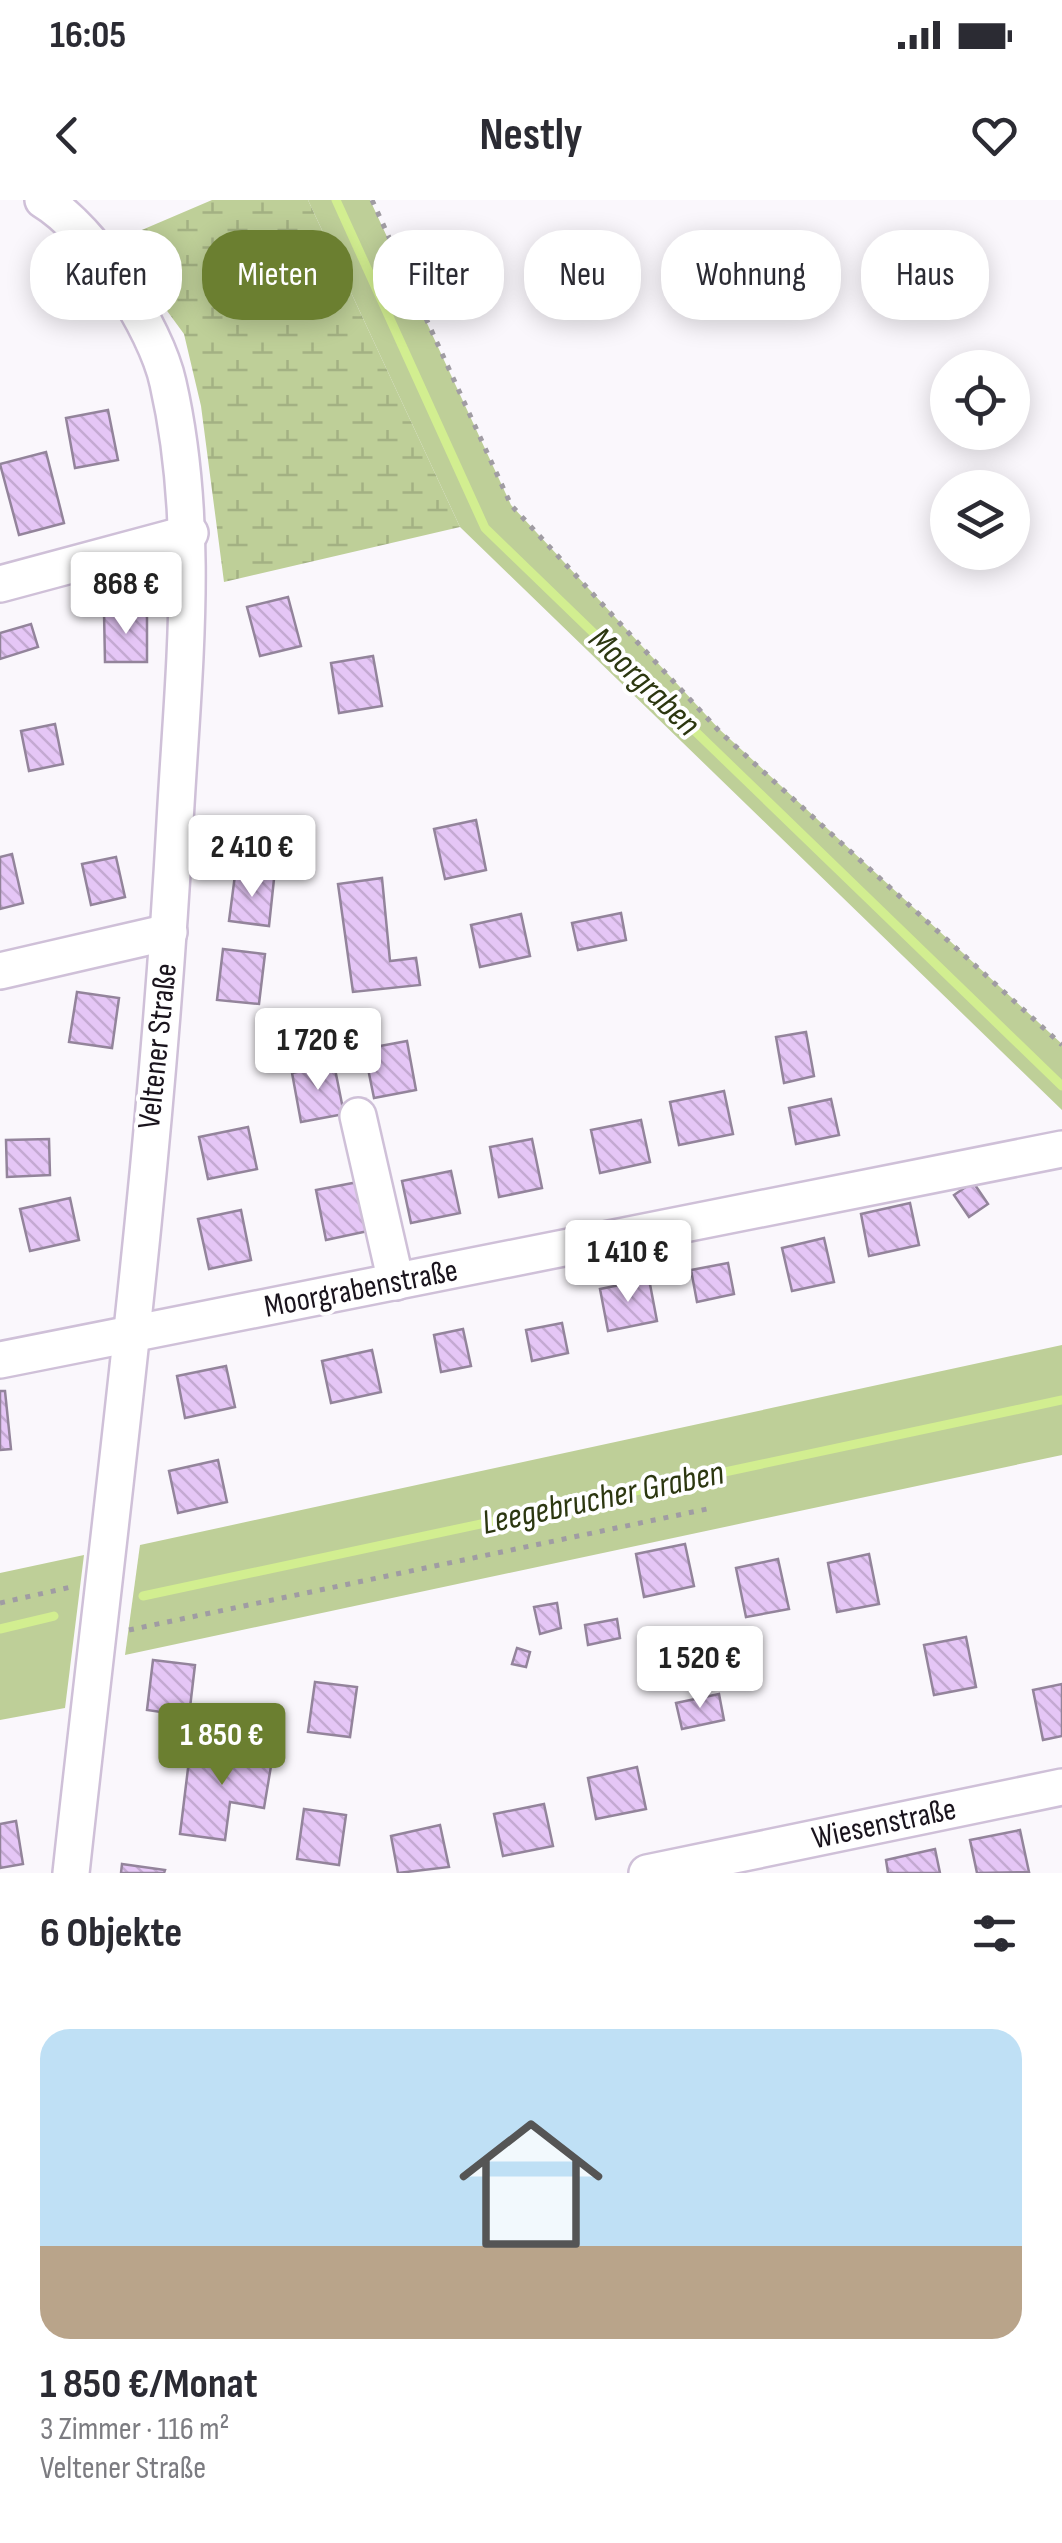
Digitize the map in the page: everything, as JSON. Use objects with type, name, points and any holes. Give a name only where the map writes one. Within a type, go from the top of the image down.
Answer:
[{"type":"street","name":"Veltener Straße","points":[[43,200],[86,240],[122,286],[167,376],[190,533],[169,932],[71,1873]]},
{"type":"street","points":[[0,584],[190,533]]},
{"type":"street","points":[[0,971],[169,932]]},
{"type":"street","points":[[358,1116],[396,1282]]},
{"type":"street","name":"Moorgrabenstraße","points":[[0,1360],[1062,1149]]},
{"type":"street","name":"Wiesenstraße","points":[[647,1873],[1062,1787]]},
{"type":"path","points":[[372,200],[510,505],[720,732],[1062,1045]]},
{"type":"path","points":[[97,1636],[707,1508]]},
{"type":"path","points":[[0,1604],[104,1580]]},
{"type":"green space","points":[[212,200],[308,200],[322,230],[202,230],[202,320],[353,320],[353,297],[460,527],[224,582],[201,406],[184,334],[174,320],[182,320],[182,230],[142,230]]},
{"type":"green space","points":[[308,200],[370,200],[384,230],[373,230],[373,320],[425,320],[511,505],[719,729],[1062,1044],[1062,1110],[460,527],[353,297],[353,230],[322,230]]},
{"type":"green space","points":[[1062,1345],[1062,1455],[125,1655],[140,1545]]},
{"type":"green space","points":[[84,1555],[65,1708],[0,1720],[0,1573]]},
{"type":"building","points":[[108,410],[118,460],[75,468],[66,418]]},
{"type":"building","points":[[46,452],[64,523],[19,535],[0,464]]},
{"type":"building","points":[[288,597],[301,646],[260,656],[247,607]]},
{"type":"building","points":[[147,611],[147,662],[105,662],[104,612]]},
{"type":"building","points":[[31,624],[38,647],[0,659],[0,633]]},
{"type":"building","points":[[373,656],[382,706],[339,713],[331,663]]},
{"type":"building","points":[[55,724],[63,764],[29,771],[21,731]]},
{"type":"building","points":[[476,820],[486,870],[445,879],[434,829]]},
{"type":"building","points":[[12,854],[23,903],[0,909],[0,857]]},
{"type":"building","points":[[116,857],[125,897],[91,905],[82,864]]},
{"type":"building","points":[[235,875],[274,879],[269,926],[229,921]]},
{"type":"building","points":[[382,878],[390,961],[416,958],[420,985],[353,992],[338,884]]},
{"type":"building","points":[[621,913],[626,940],[578,950],[572,923]]},
{"type":"building","points":[[521,914],[530,956],[480,967],[471,925]]},
{"type":"building","points":[[223,949],[265,954],[259,1004],[217,1000]]},
{"type":"building","points":[[77,992],[119,998],[112,1048],[69,1042]]},
{"type":"building","points":[[806,1032],[814,1076],[784,1083],[776,1037]]},
{"type":"building","points":[[407,1041],[416,1090],[374,1098],[364,1049]]},
{"type":"building","points":[[334,1064],[344,1114],[301,1122],[292,1073]]},
{"type":"building","points":[[724,1091],[733,1134],[679,1145],[670,1102]]},
{"type":"building","points":[[831,1099],[839,1135],[796,1144],[789,1108]]},
{"type":"building","points":[[641,1120],[650,1162],[600,1173],[591,1130]]},
{"type":"building","points":[[248,1127],[257,1169],[208,1179],[199,1137]]},
{"type":"building","points":[[49,1139],[50,1175],[7,1177],[6,1140]]},
{"type":"building","points":[[532,1139],[542,1188],[499,1197],[490,1147]]},
{"type":"building","points":[[451,1171],[460,1213],[411,1223],[402,1181]]},
{"type":"building","points":[[358,1182],[368,1231],[326,1240],[316,1190]]},
{"type":"building","points":[[973,1182],[988,1204],[969,1217],[954,1195]]},
{"type":"building","points":[[70,1198],[79,1240],[30,1251],[20,1209]]},
{"type":"building","points":[[910,1203],[919,1245],[869,1256],[861,1214]]},
{"type":"building","points":[[241,1210],[251,1260],[209,1269],[198,1219]]},
{"type":"building","points":[[824,1238],[834,1282],[792,1291],[782,1248]]},
{"type":"building","points":[[728,1263],[734,1294],[697,1302],[691,1270]]},
{"type":"building","points":[[649,1279],[657,1321],[608,1331],[600,1289]]},
{"type":"building","points":[[562,1323],[568,1353],[532,1361],[526,1330]]},
{"type":"building","points":[[463,1329],[471,1366],[441,1372],[434,1335]]},
{"type":"building","points":[[372,1350],[381,1392],[331,1403],[322,1361]]},
{"type":"building","points":[[226,1366],[235,1407],[185,1418],[177,1376]]},
{"type":"building","points":[[0,1391],[5,1391],[11,1449],[0,1450]]},
{"type":"building","points":[[218,1460],[227,1502],[178,1513],[169,1471]]},
{"type":"building","points":[[685,1544],[694,1586],[644,1597],[636,1554]]},
{"type":"building","points":[[869,1554],[879,1604],[837,1612],[828,1563]]},
{"type":"building","points":[[778,1559],[789,1609],[746,1617],[736,1568]]},
{"type":"building","points":[[557,1603],[561,1628],[540,1634],[534,1607]]},
{"type":"building","points":[[617,1619],[620,1638],[588,1645],[585,1625]]},
{"type":"building","points":[[668,1630],[673,1664],[649,1670],[642,1636]]},
{"type":"building","points":[[966,1637],[976,1687],[934,1695],[924,1645]]},
{"type":"building","points":[[517,1648],[530,1652],[526,1667],[512,1664]]},
{"type":"building","points":[[153,1660],[195,1665],[189,1716],[147,1710]]},
{"type":"building","points":[[315,1682],[357,1687],[350,1737],[308,1732]]},
{"type":"building","points":[[1062,1684],[1062,1736],[1043,1740],[1033,1690]]},
{"type":"building","points":[[719,1694],[724,1720],[682,1729],[676,1703]]},
{"type":"building","points":[[191,1744],[273,1754],[264,1808],[230,1802],[225,1840],[180,1834]]},
{"type":"building","points":[[637,1767],[646,1809],[596,1819],[588,1778]]},
{"type":"building","points":[[544,1804],[553,1846],[503,1856],[494,1814]]},
{"type":"building","points":[[304,1809],[346,1815],[339,1865],[297,1859]]},
{"type":"building","points":[[16,1821],[23,1864],[0,1868],[0,1824]]},
{"type":"building","points":[[440,1825],[449,1867],[398,1873],[391,1836]]},
{"type":"building","points":[[1020,1830],[1029,1872],[977,1873],[970,1840]]},
{"type":"building","points":[[935,1849],[940,1873],[888,1873],[886,1860]]},
{"type":"building","points":[[122,1864],[165,1870],[121,1873]]},
{"type":"waterway","name":"Moorgraben","points":[[336,200],[485,528],[1062,1086]]},
{"type":"waterway","name":"Leegebrucher Graben","points":[[143,1596],[1062,1400]]},
{"type":"waterway","name":"Leegebrucher Graben","points":[[0,1629],[54,1616]]}]
